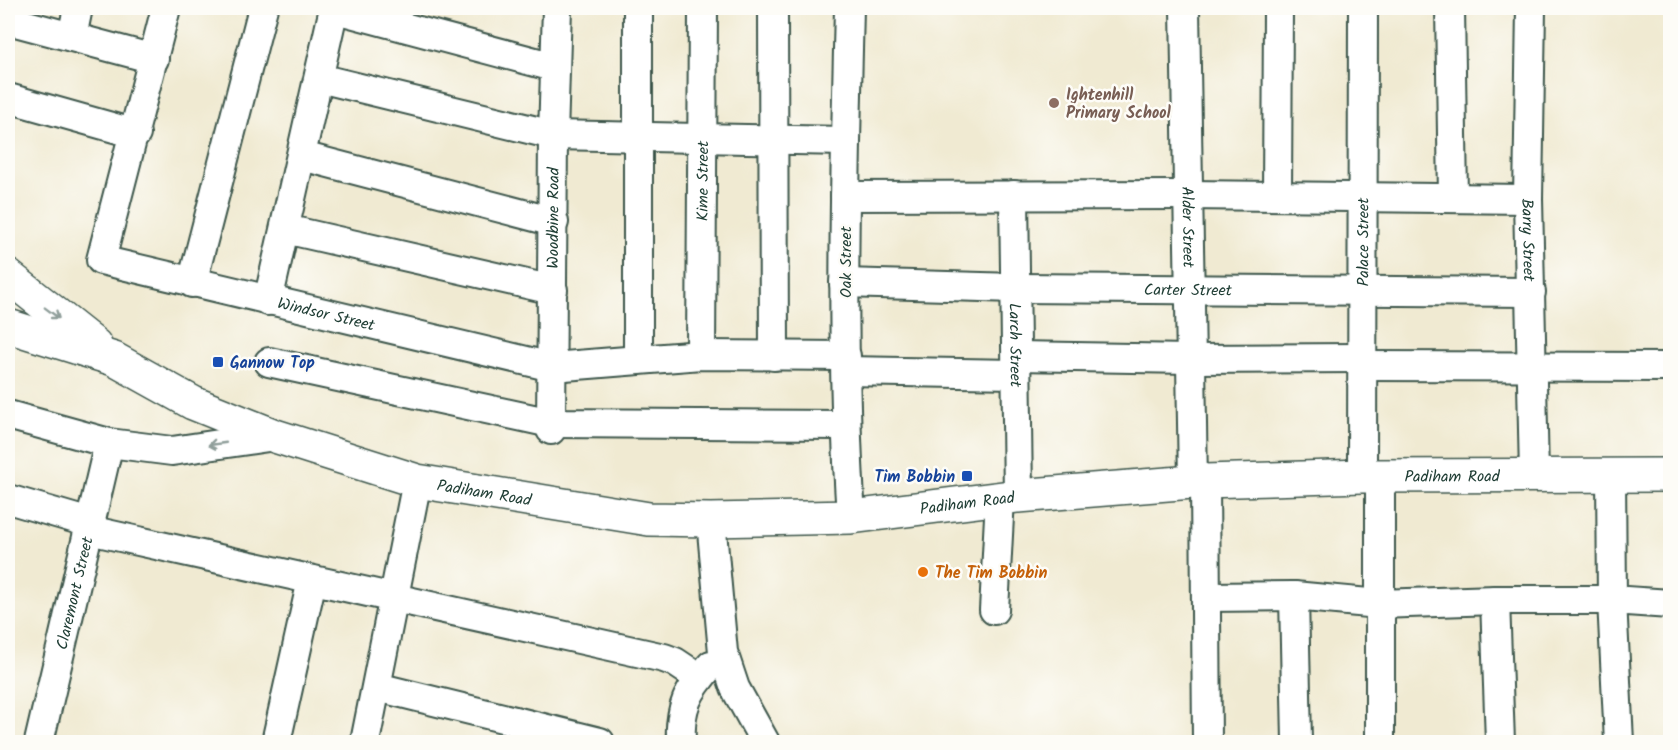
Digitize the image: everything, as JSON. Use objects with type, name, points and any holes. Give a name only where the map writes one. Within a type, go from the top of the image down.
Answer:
[{"type":"main road","points":[[8,276],[43,306],[114,359]]},
{"type":"main road","name":"Padiham Road","points":[[8,326],[114,359],[193,403],[275,436],[417,481],[650,519],[851,517],[1009,497],[1199,482],[1371,476],[1671,475]]},
{"type":"street","points":[[72,37],[78,8]]},
{"type":"street","points":[[8,98],[136,134],[166,8]]},
{"type":"street","points":[[192,283],[263,8]]},
{"type":"street","points":[[268,301],[333,8],[554,67]]},
{"type":"street","name":"Woodbine Road","points":[[551,426],[554,222],[552,135],[557,8]]},
{"type":"street","points":[[638,8],[638,360]]},
{"type":"street","name":"Kime Street","points":[[701,355],[703,8]]},
{"type":"street","points":[[773,8],[774,356]]},
{"type":"street","name":"Oak Street","points":[[849,8],[844,283],[846,426],[851,517]]},
{"type":"street","name":"Alder Street","points":[[1185,8],[1190,359],[1207,597],[1207,742]]},
{"type":"street","points":[[1277,196],[1278,8]]},
{"type":"street","name":"Palace Street","points":[[1363,8],[1362,362],[1379,604],[1380,742]]},
{"type":"street","points":[[1450,8],[1453,197]]},
{"type":"street","name":"Barry Street","points":[[1531,8],[1528,199],[1534,475]]},
{"type":"street","points":[[8,20],[154,59]]},
{"type":"street","points":[[319,78],[552,135],[846,141]]},
{"type":"street","name":"Windsor Street","points":[[136,134],[101,260],[552,367],[701,355],[774,356],[846,364],[1016,365],[1190,359],[1671,367]]},
{"type":"street","points":[[302,156],[554,222]]},
{"type":"street","name":"Larch Street","points":[[994,610],[1009,497],[1016,365],[1014,195]]},
{"type":"street","points":[[845,196],[1187,195],[1528,199]]},
{"type":"street","points":[[285,229],[553,290]]},
{"type":"street","name":"Carter Street","points":[[844,283],[1016,288],[1531,292]]},
{"type":"street","points":[[269,362],[551,426],[846,426]]},
{"type":"street","name":"Padiham Road","points":[[8,415],[109,443],[172,451],[275,436]]},
{"type":"street","name":"Claremont Street","points":[[39,742],[109,443]]},
{"type":"street","points":[[1611,474],[1612,600],[1619,742]]},
{"type":"street","points":[[365,742],[417,481]]},
{"type":"street","points":[[8,499],[90,526],[312,580],[664,658],[699,678]]},
{"type":"street","points":[[711,520],[723,652],[735,688],[765,742]]},
{"type":"street","points":[[276,742],[312,580]]},
{"type":"street","points":[[1207,597],[1294,596],[1379,604],[1494,600],[1612,600],[1671,604]]},
{"type":"street","points":[[1294,596],[1297,742]]},
{"type":"street","points":[[1494,600],[1500,742]]},
{"type":"street","points":[[681,742],[680,717],[692,686],[723,652]]},
{"type":"street","points":[[377,687],[600,742]]},
{"type":"place","name":"Ightenhill Primary School","points":[[1054,103]]},
{"type":"place","name":"Gannow Top","points":[[218,362]]},
{"type":"place","name":"Tim Bobbin","points":[[967,476]]},
{"type":"place","name":"The Tim Bobbin","points":[[923,572]]}]
